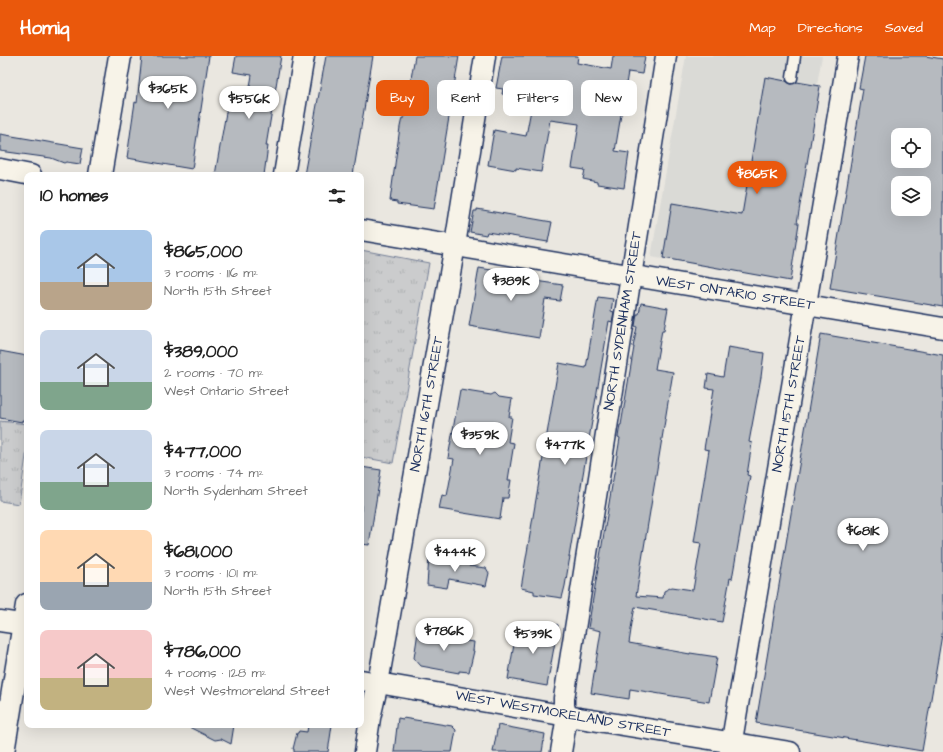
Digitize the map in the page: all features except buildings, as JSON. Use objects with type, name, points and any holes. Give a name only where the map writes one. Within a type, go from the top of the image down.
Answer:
[{"type":"street","points":[[101,172],[120,56]]},
{"type":"street","points":[[285,172],[304,56]]},
{"type":"street","name":"NORTH 16TH STREET","points":[[365,752],[370,718],[370,681],[455,245],[485,56]]},
{"type":"street","name":"NORTH SYDENHAM STREET","points":[[561,752],[567,716],[564,706],[564,698],[666,56]]},
{"type":"street","name":"NORTH 15TH STREET","points":[[731,747],[848,56]]},
{"type":"street","points":[[0,169],[24,174]]},
{"type":"street","name":"WEST ONTARIO STREET","points":[[364,230],[943,328]]},
{"type":"street","points":[[0,621],[24,618]]},
{"type":"street","points":[[3,752],[24,630]]},
{"type":"street","name":"WEST WESTMORELAND STREET","points":[[370,681],[731,747],[790,752]]},
{"type":"lane","points":[[792,78],[796,56]]},
{"type":"shaded area","points":[[686,56],[822,56],[783,280],[651,257]]},
{"type":"green space","points":[[364,251],[429,263],[393,463],[364,458]]},
{"type":"green space","points":[[0,421],[24,424],[24,470],[19,504],[0,501]]}]
